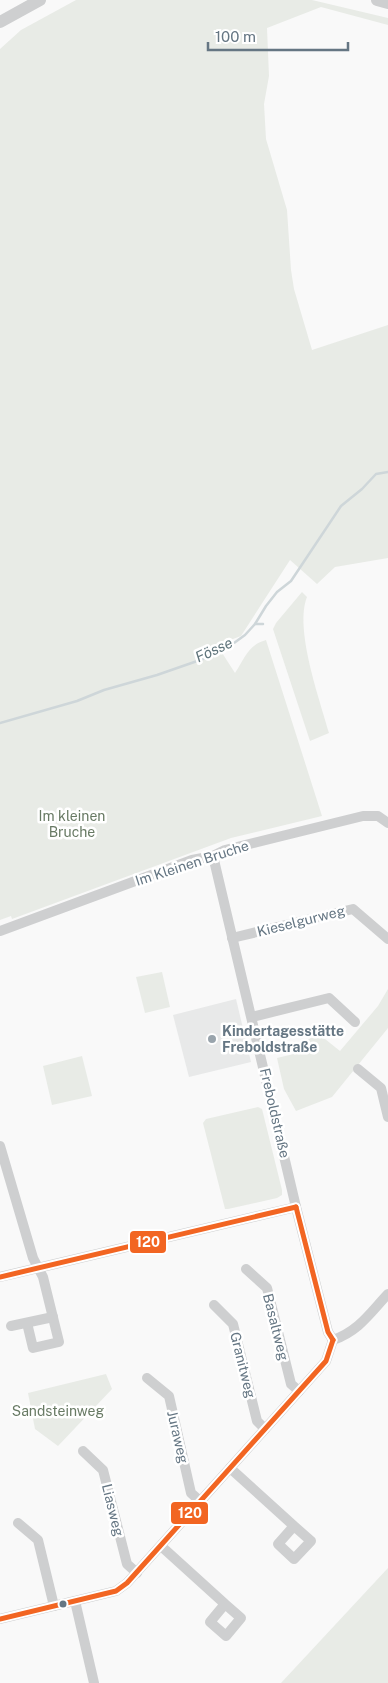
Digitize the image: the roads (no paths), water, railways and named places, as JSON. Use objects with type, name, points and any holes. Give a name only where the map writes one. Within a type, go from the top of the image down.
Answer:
[{"type":"street","points":[[0,22],[40,0]]},
{"type":"street","points":[[377,0],[388,3]]},
{"type":"street","name":"Im Kleinen Bruche","points":[[0,931],[192,860],[213,856],[224,850],[363,816],[378,816],[388,822]]},
{"type":"street","name":"Freboldstraße","points":[[213,856],[296,1207],[328,1332],[333,1340]]},
{"type":"street","name":"Kieselgurweg","points":[[232,938],[353,909],[388,939]]},
{"type":"street","points":[[252,1017],[329,998],[355,1022]]},
{"type":"street","points":[[358,1069],[381,1088],[388,1117]]},
{"type":"street","points":[[0,1146],[33,1258],[43,1276],[59,1342],[33,1348],[27,1323]]},
{"type":"street","points":[[0,1277],[296,1207]]},
{"type":"street","name":"Basaltweg","points":[[246,1269],[267,1288],[291,1384],[298,1391]]},
{"type":"street","points":[[0,1619],[116,1590],[127,1583],[326,1361],[333,1340],[345,1336],[356,1329],[388,1294]]},
{"type":"street","name":"Granitweg","points":[[214,1305],[233,1324],[256,1421],[265,1429]]},
{"type":"street","points":[[11,1326],[53,1317]]},
{"type":"street","name":"Juraweg","points":[[147,1378],[168,1396],[191,1493],[200,1501]]},
{"type":"street","name":"Liasweg","points":[[83,1452],[103,1470],[126,1564],[137,1572]]},
{"type":"street","points":[[230,1468],[294,1526]]},
{"type":"street","points":[[18,1523],[38,1540],[54,1606]]},
{"type":"street","points":[[161,1546],[225,1604]]},
{"type":"street","points":[[74,1601],[94,1683]]},
{"type":"waterway","name":"Fösse","points":[[0,723],[157,675],[203,659],[234,643],[255,624],[277,592],[291,581],[341,506],[362,489],[376,474],[388,472]]},
{"type":"waterway","name":"Fösse","points":[[255,624],[263,624]]},
{"type":"place","name":"Kindertagesstätte Freboldstraße","points":[[212,1039]]},
{"type":"park label","name":"Im kleinen Bruche","points":[[72,824]]},
{"type":"park label","name":"Sandsteinweg","points":[[58,1411]]}]
